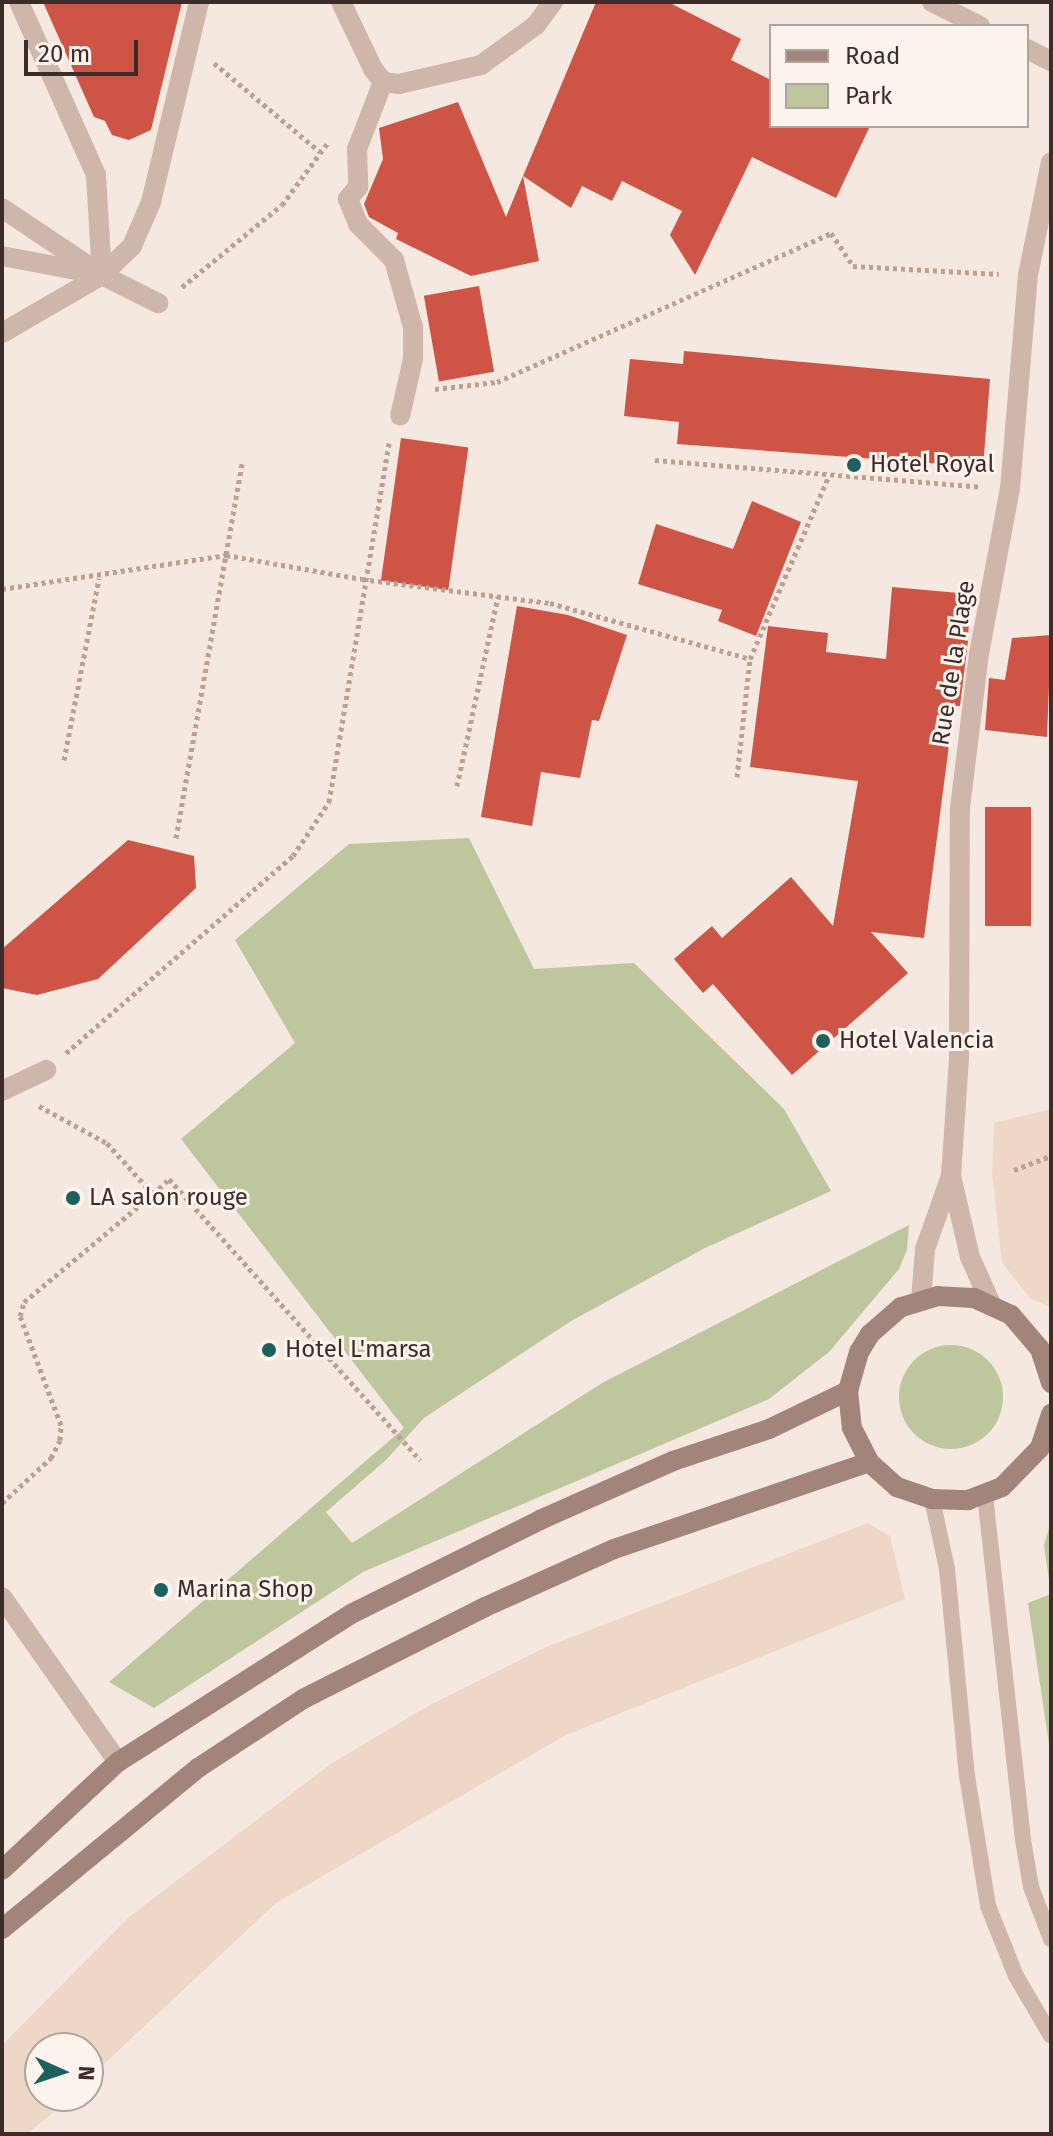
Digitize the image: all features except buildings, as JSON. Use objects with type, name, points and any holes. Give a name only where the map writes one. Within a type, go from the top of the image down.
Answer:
[{"type":"main road","points":[[1051,1383],[1046,1349],[1011,1315],[991,1304],[956,1296],[921,1299],[901,1307],[870,1334],[859,1352],[848,1391],[852,1428],[869,1462],[897,1487],[932,1499],[985,1495],[1017,1476],[1046,1446],[1051,1414]]},
{"type":"main road","points":[[2,1870],[118,1762],[353,1613],[540,1520],[673,1461],[769,1429],[848,1391]]},
{"type":"main road","points":[[2,1929],[198,1768],[303,1699],[485,1607],[614,1549],[869,1462]]},
{"type":"street","points":[[19,2],[96,175],[102,275]]},
{"type":"street","points":[[2,333],[102,275],[132,246],[151,202],[199,2]]},
{"type":"street","points":[[341,2],[383,82],[357,149],[358,187],[348,199],[358,224],[394,260],[413,327],[407,393],[400,416]]},
{"type":"street","points":[[383,82],[438,78],[481,65],[536,25],[553,2]]},
{"type":"street","points":[[932,2],[976,24]]},
{"type":"street","points":[[1029,50],[1051,61]]},
{"type":"street","name":"Rue de la Plage","points":[[951,1176],[959,1058],[960,808],[979,654],[1010,489],[1028,275],[1051,162]]},
{"type":"street","points":[[2,208],[102,275],[158,303]]},
{"type":"street","points":[[2,256],[102,275]]},
{"type":"street","points":[[5,1089],[46,1070]]},
{"type":"street","points":[[921,1299],[925,1249],[951,1176]]},
{"type":"street","points":[[951,1176],[970,1257],[991,1304]]},
{"type":"street","points":[[2,1597],[118,1762]]},
{"type":"lane","points":[[985,1495],[1023,1840],[1031,1887],[1051,1939]]},
{"type":"lane","points":[[932,1499],[947,1569],[967,1776],[988,1906],[1016,1976],[1051,2036]]},
{"type":"path","points":[[226,72],[320,152]]},
{"type":"path","points":[[158,303],[282,205],[330,141]]},
{"type":"path","points":[[407,393],[497,382],[831,233],[853,266],[1028,275]]},
{"type":"path","points":[[46,1070],[293,856],[312,833],[329,802],[362,579],[387,445],[400,416]]},
{"type":"path","points":[[655,460],[828,478],[1010,489]]},
{"type":"path","points":[[176,838],[242,463]]},
{"type":"path","points":[[737,777],[750,659],[828,478]]},
{"type":"path","points":[[2,589],[99,578],[226,555],[362,579],[550,603],[750,659]]},
{"type":"path","points":[[64,760],[99,578]]},
{"type":"path","points":[[457,786],[498,596]]},
{"type":"path","points":[[5,1089],[107,1143],[153,1194]]},
{"type":"path","points":[[1014,1170],[1051,1156]]},
{"type":"path","points":[[2,1503],[51,1458],[60,1440],[61,1425],[20,1316],[24,1302],[169,1179],[420,1460]]},
{"type":"green space","points":[[469,838],[534,969],[634,963],[784,1109],[831,1191],[705,1248],[571,1321],[424,1418],[386,1460],[326,1512],[352,1543],[602,1383],[909,1225],[907,1250],[899,1269],[829,1352],[769,1399],[363,1572],[154,1708],[109,1682],[404,1428],[181,1139],[295,1043],[235,940],[349,844]]},
{"type":"green space","points":[[951,1345],[971,1349],[988,1360],[999,1377],[1003,1397],[999,1417],[988,1434],[971,1445],[951,1449],[931,1445],[914,1434],[903,1417],[899,1397],[903,1377],[914,1360],[931,1349]]},
{"type":"green space","points":[[1051,1521],[1051,1594],[1044,1545]]},
{"type":"green space","points":[[1051,1594],[1051,1758],[1028,1603]]},
{"type":"shaded area","points":[[1051,1109],[1051,1307],[1031,1299],[1002,1263],[992,1173],[994,1123]]},
{"type":"shaded area","points":[[868,1523],[890,1536],[905,1599],[566,1735],[276,1903],[104,2064],[104,2032],[24,2032],[24,2112],[54,2112],[27,2134],[2,2134],[2,2045],[130,1916],[332,1763],[430,1705],[546,1647]]},
{"type":"place","name":"Hotel Royal","points":[[854,465]]},
{"type":"place","name":"Hotel Valencia","points":[[823,1041]]},
{"type":"place","name":"LA salon rouge","points":[[73,1198]]},
{"type":"place","name":"Hotel L'marsa","points":[[269,1350]]},
{"type":"place","name":"Marina Shop","points":[[161,1590]]}]
